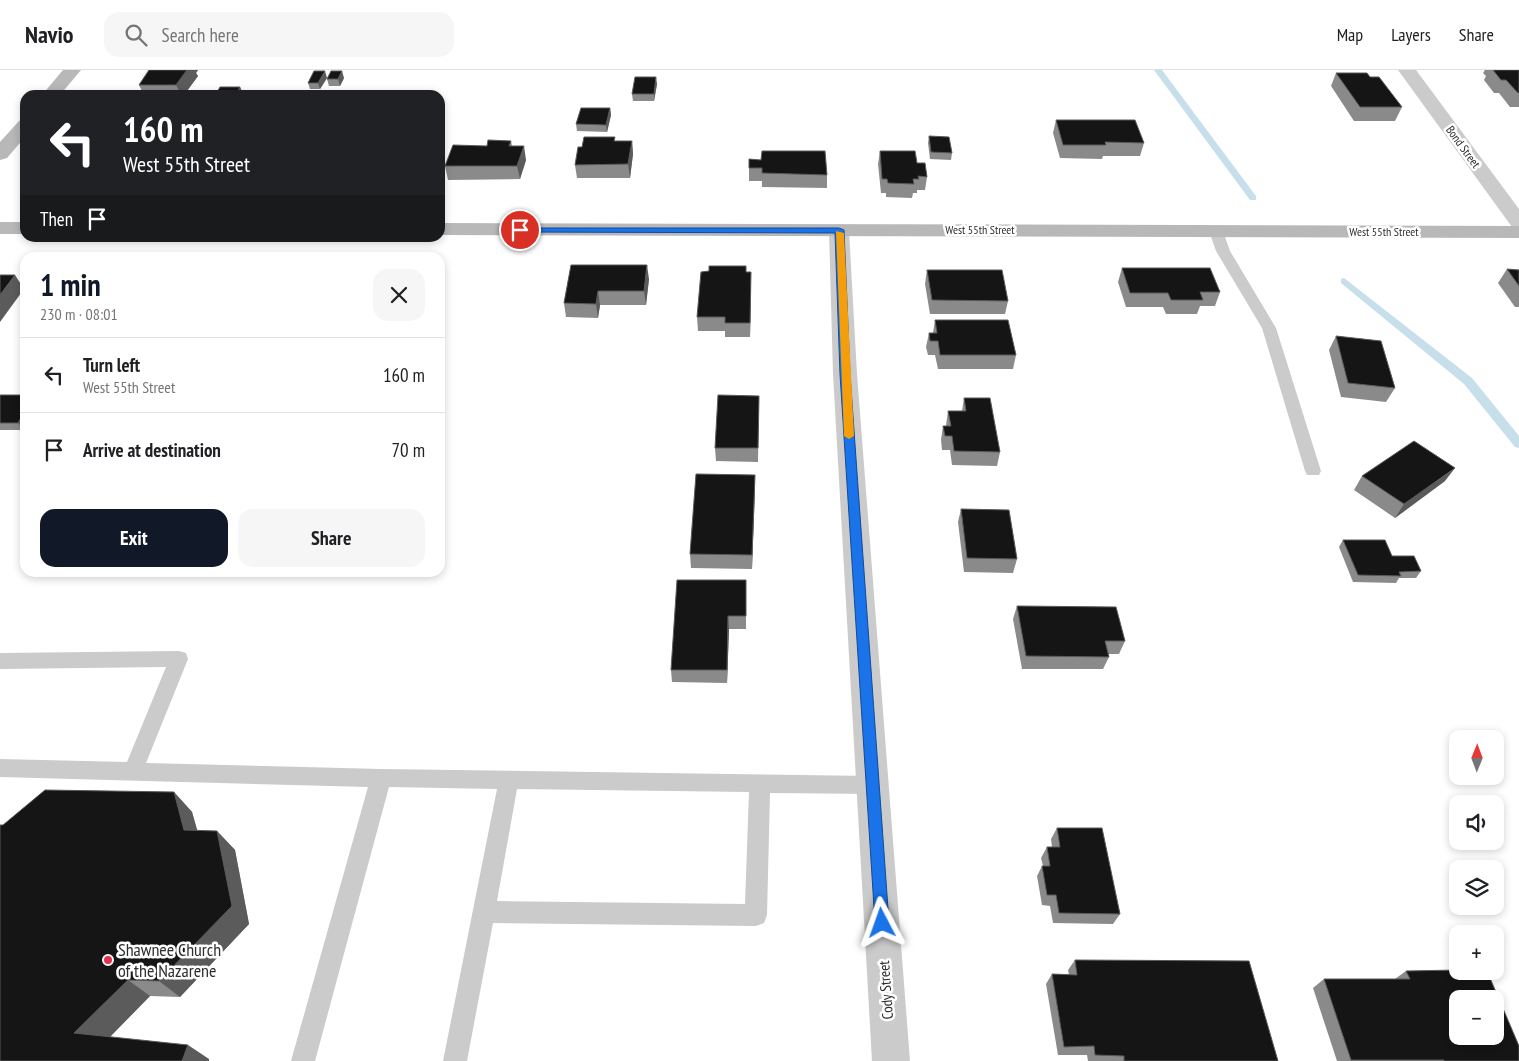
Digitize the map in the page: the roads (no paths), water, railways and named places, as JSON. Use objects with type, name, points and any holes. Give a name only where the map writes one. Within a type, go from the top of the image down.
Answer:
[{"type":"street","points":[[54,90],[72,70]]},
{"type":"street","name":"Bond Street","points":[[1407,70],[1519,223]]},
{"type":"street","points":[[0,154],[20,131]]},
{"type":"street","points":[[0,228],[20,228]]},
{"type":"street","name":"West 55th Street","points":[[445,229],[1519,232]]},
{"type":"street","name":"Cody Street","points":[[839,230],[845,374],[891,1061]]},
{"type":"lane","points":[[1216,231],[1223,251],[1269,328],[1313,471]]},
{"type":"lane","points":[[0,661],[179,659],[133,771]]},
{"type":"lane","points":[[0,768],[381,778],[873,785]]},
{"type":"lane","points":[[303,1061],[381,778]]},
{"type":"lane","points":[[455,1061],[509,780]]},
{"type":"lane","points":[[484,912],[756,915],[760,783]]},
{"type":"waterway","points":[[1158,70],[1253,198]]},
{"type":"waterway","points":[[1344,281],[1468,381],[1519,444]]},
{"type":"place","name":"Shawnee Church of the Nazarene","points":[[108,960]]}]
